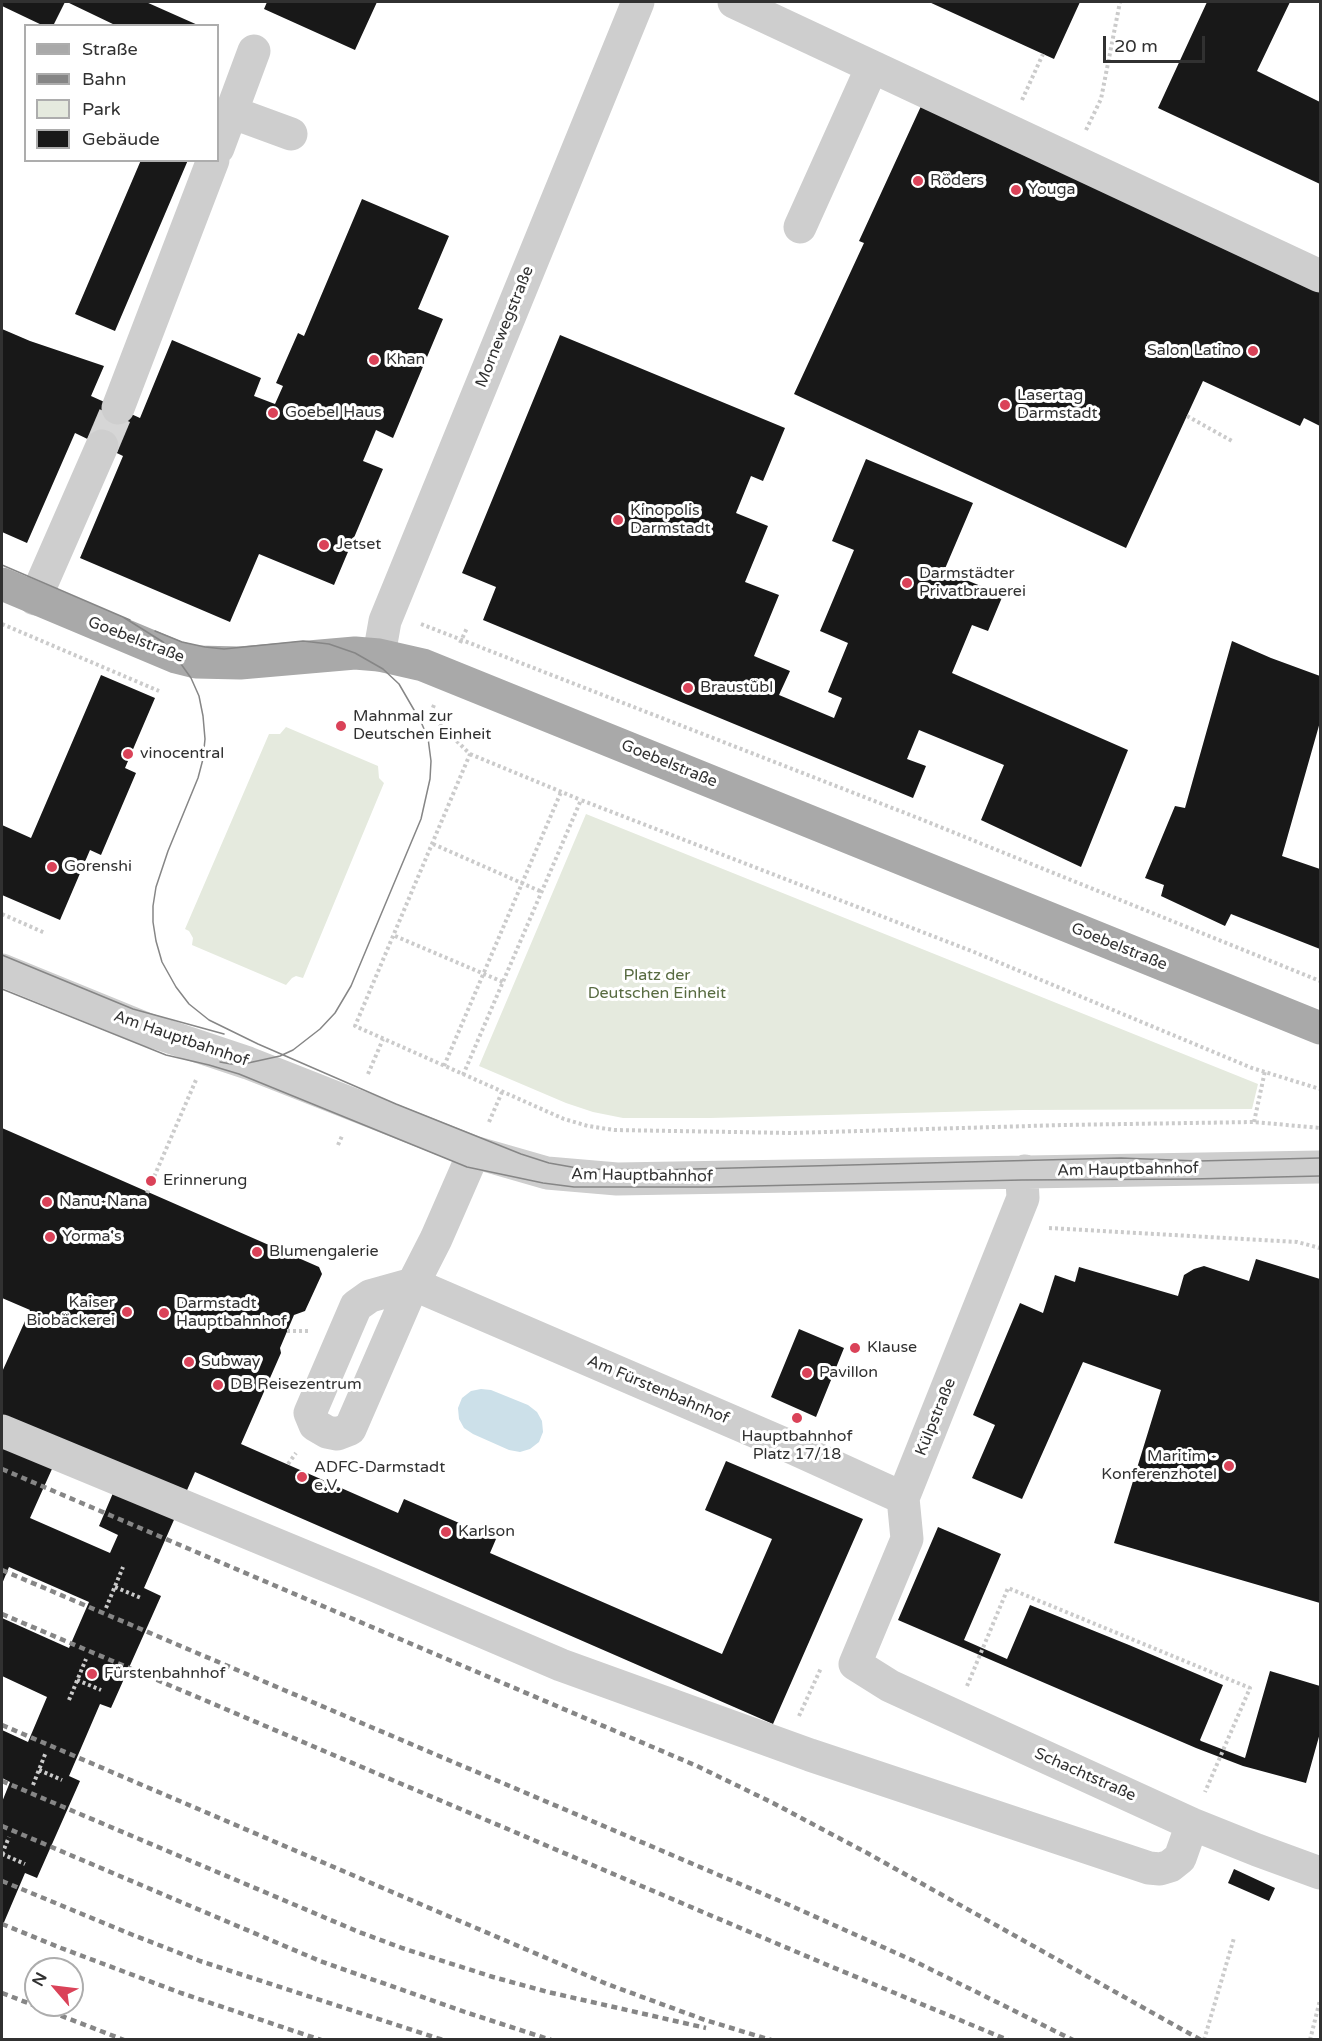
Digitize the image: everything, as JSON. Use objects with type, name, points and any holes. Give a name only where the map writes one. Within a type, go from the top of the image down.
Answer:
[{"type":"main road","name":"Goebelstraße","points":[[2,585],[176,657],[196,662],[240,663],[355,653],[379,655],[423,665],[1320,1028]]},
{"type":"street","name":"Mornewegstraße","points":[[379,655],[385,621],[638,2]]},
{"type":"street","points":[[734,2],[1320,276]]},
{"type":"street","points":[[219,144],[254,51]]},
{"type":"street","points":[[800,227],[872,66]]},
{"type":"street","points":[[231,112],[291,134]]},
{"type":"street","points":[[118,408],[212,162]]},
{"type":"street","points":[[35,599],[102,446]]},
{"type":"street","name":"Am Hauptbahnhof","points":[[2,970],[149,1030],[249,1063],[474,1152],[547,1173],[617,1179],[1320,1167]]},
{"type":"street","name":"Am Fürstenbahnhof","points":[[474,1152],[413,1284],[782,1443],[903,1498]]},
{"type":"street","name":"Külpstraße","points":[[855,1664],[907,1539],[903,1498],[1023,1198],[1022,1180],[1025,1171]]},
{"type":"street","points":[[2,1431],[561,1665],[810,1755],[1149,1868],[1160,1869],[1170,1866],[1180,1858],[1192,1824]]},
{"type":"street","name":"Schachtstraße","points":[[855,1664],[890,1686],[1192,1824],[1320,1873]]},
{"type":"path","points":[[1072,160],[1101,99],[1120,2]]},
{"type":"path","points":[[1007,130],[1043,54]]},
{"type":"path","points":[[1187,417],[1232,441]]},
{"type":"path","points":[[2,624],[159,691]]},
{"type":"path","points":[[462,639],[918,818],[1320,981]]},
{"type":"path","points":[[438,697],[430,715],[470,754],[581,800],[963,948],[1265,1071],[1320,1089]]},
{"type":"path","points":[[470,754],[355,1026],[564,1119],[614,1130],[792,1133],[1254,1122],[1320,1128]]},
{"type":"path","points":[[444,1066],[561,792]]},
{"type":"path","points":[[463,1074],[581,800]]},
{"type":"path","points":[[433,844],[542,892]]},
{"type":"path","points":[[2,914],[45,933]]},
{"type":"path","points":[[395,936],[503,982]]},
{"type":"path","points":[[147,1193],[210,1050]]},
{"type":"path","points":[[1254,1122],[1265,1071]]},
{"type":"path","points":[[1011,1229],[1040,1227],[1297,1242],[1320,1248]]},
{"type":"path","points":[[287,1330],[310,1331]]},
{"type":"path","points":[[106,1608],[123,1566]]},
{"type":"path","points":[[115,1587],[141,1598]]},
{"type":"path","points":[[978,1663],[1008,1588],[1250,1688],[1216,1764]]},
{"type":"path","points":[[69,1700],[86,1659]]},
{"type":"path","points":[[77,1680],[101,1690]]},
{"type":"path","points":[[33,1785],[46,1752]]},
{"type":"path","points":[[39,1770],[63,1780]]},
{"type":"path","points":[[9,1837],[2,1854],[25,1864]]},
{"type":"path","points":[[1204,2040],[1234,1938]]},
{"type":"path","points":[[1310,2040],[1320,2000]]},
{"type":"green space","points":[[286,727],[378,766],[379,778],[384,783],[303,978],[296,976],[286,985],[192,945],[193,938],[185,929],[269,734],[280,734]]},
{"type":"green space","name":"Platz der Deutschen Einheit","points":[[586,814],[1258,1084],[1252,1109],[1023,1110],[623,1118],[593,1112],[566,1103],[479,1066]]},
{"type":"water","points":[[491,1390],[528,1405],[537,1412],[542,1421],[543,1432],[539,1442],[530,1449],[520,1452],[509,1450],[464,1428],[459,1419],[458,1408],[462,1398],[471,1391]]},
{"type":"building","points":[[2,2],[65,2],[54,24],[40,24],[2,6]]},
{"type":"building","points":[[67,2],[146,2],[196,24],[113,24]]},
{"type":"building","points":[[267,2],[377,2],[355,50],[264,9]]},
{"type":"building","points":[[929,2],[1080,2],[1054,59]]},
{"type":"building","points":[[1207,2],[1290,2],[1257,71],[1320,102],[1320,184],[1158,108]]},
{"type":"building","points":[[922,104],[1320,287],[1320,426],[1304,418],[1300,426],[1203,381],[1126,548],[794,394],[864,243],[859,241]]},
{"type":"building","points":[[140,162],[187,162],[115,331],[75,314]]},
{"type":"building","name":"Goebel Haus","points":[[362,199],[449,236],[418,309],[443,319],[393,438],[376,430],[363,461],[383,469],[334,585],[259,554],[230,622],[80,558],[123,456],[75,433],[27,543],[2,532],[2,329],[104,366],[91,396],[140,418],[172,340],[261,378],[254,396],[275,404],[283,386],[276,383],[298,333],[304,336]]},
{"type":"building","points":[[560,335],[785,428],[763,481],[751,476],[736,513],[768,526],[745,582],[779,595],[754,656],[790,671],[779,695],[834,718],[842,698],[828,692],[848,643],[820,631],[854,550],[832,541],[866,459],[973,503],[944,571],[1003,595],[988,631],[972,625],[952,673],[1128,750],[1081,867],[981,820],[1004,765],[919,730],[907,759],[926,766],[913,798],[483,620],[496,587],[462,573]]},
{"type":"building","points":[[1232,641],[1320,676],[1320,722],[1282,856],[1320,869],[1320,949],[1231,914],[1225,926],[1161,896],[1164,885],[1145,878],[1175,806],[1185,808]]},
{"type":"building","points":[[101,675],[155,698],[125,768],[136,773],[101,855],[90,850],[60,920],[2,895],[2,825],[31,838]]},
{"type":"building","points":[[2,1128],[319,1267],[322,1274],[305,1311],[294,1315],[280,1348],[281,1353],[241,1444],[398,1513],[404,1499],[496,1539],[490,1553],[722,1654],[772,1539],[705,1510],[726,1461],[863,1519],[773,1724],[195,1472],[144,1588],[161,1596],[111,1708],[100,1704],[69,1776],[80,1781],[37,1878],[25,1873],[2,1927],[2,1802],[10,1782],[2,1778],[2,1730],[28,1742],[47,1697],[2,1676],[2,1618],[69,1648],[89,1602],[9,1567],[2,1584],[2,1372],[30,1310],[2,1298]],"holes":[[[56,1460],[116,1486],[99,1526],[118,1535],[110,1553],[30,1518]]]},
{"type":"building","name":"Maritim - Konferenzhotel","points":[[1256,1259],[1320,1279],[1320,1603],[1114,1543],[1161,1390],[1083,1362],[1022,1499],[972,1478],[995,1425],[973,1415],[1020,1303],[1043,1313],[1055,1275],[1075,1282],[1079,1267],[1178,1296],[1184,1275],[1194,1269],[1204,1266],[1249,1281]]},
{"type":"building","name":"Pavillon","points":[[799,1329],[844,1348],[816,1417],[771,1397]]},
{"type":"building","points":[[938,1527],[1001,1554],[964,1640],[1007,1659],[1030,1605],[1223,1685],[1201,1741],[1245,1758],[1270,1671],[1320,1686],[1320,1733],[1306,1783],[1243,1766],[1196,1748],[898,1620]]},
{"type":"building","points":[[1234,1869],[1275,1888],[1269,1901],[1228,1883]]},
{"type":"tunnel","points":[[102,446],[118,408]]},
{"type":"tram line","points":[[2,565],[130,620]]},
{"type":"tram line","points":[[123,617],[163,642],[176,657],[191,678],[199,696],[203,716],[205,739],[198,778],[156,887],[153,922],[162,962],[189,1004],[209,1020],[258,1044],[396,1104],[521,1154],[549,1163],[583,1169],[655,1170],[1121,1158],[1198,1161],[1320,1158]]},
{"type":"tram line","points":[[155,631],[182,642],[205,647],[224,649],[303,641],[329,644],[355,653],[383,669],[399,684],[428,738],[431,761],[430,779],[421,819],[351,986],[335,1013],[320,1029],[293,1050],[280,1056],[248,1063],[220,1062]]},
{"type":"tram line","points":[[2,955],[133,1009],[224,1034]]},
{"type":"tram line","points":[[2,989],[166,1055],[239,1074],[467,1167],[543,1183],[574,1187],[709,1187],[1320,1176]]},
{"type":"railway","points":[[2,1469],[697,1766],[869,1854],[1201,2040]]},
{"type":"railway","points":[[2,1570],[787,1904],[914,1961],[1073,2040]]},
{"type":"railway","points":[[2,1614],[1008,2040]]},
{"type":"railway","points":[[2,1725],[607,1984],[705,2020],[771,2040]]},
{"type":"railway","points":[[2,1781],[359,1932],[402,1948],[548,1992],[706,2028]]},
{"type":"railway","points":[[2,1826],[320,1961],[551,2040]]},
{"type":"railway","points":[[2,1881],[200,1961],[443,2040]]},
{"type":"railway","points":[[2,1924],[181,1993],[321,2040]]},
{"type":"railway","points":[[2,1993],[124,2040]]},
{"type":"place","name":"Röders","points":[[918,181]]},
{"type":"place","name":"Youga","points":[[1016,190]]},
{"type":"place","name":"Salon Latino","points":[[1253,351]]},
{"type":"place","name":"Khan","points":[[374,360]]},
{"type":"place","name":"Lasertag Darmstadt","points":[[1005,405]]},
{"type":"place","name":"Goebel Haus","points":[[273,413]]},
{"type":"place","name":"Kinopolis Darmstadt","points":[[618,520]]},
{"type":"place","name":"Jetset","points":[[324,545]]},
{"type":"place","name":"Darmstädter Privatbrauerei","points":[[907,583]]},
{"type":"place","name":"Braustübl","points":[[688,688]]},
{"type":"place","name":"Mahnmal zur Deutschen Einheit","points":[[341,726]]},
{"type":"place","name":"vinocentral","points":[[128,754]]},
{"type":"place","name":"Gorenshi","points":[[52,867]]},
{"type":"place","name":"Erinnerung","points":[[151,1181]]},
{"type":"place","name":"Nanu-Nana","points":[[47,1202]]},
{"type":"place","name":"Yorma's","points":[[50,1237]]},
{"type":"place","name":"Blumengalerie","points":[[257,1252]]},
{"type":"place","name":"Kaiser Biobäckerei","points":[[127,1312]]},
{"type":"place","name":"Darmstadt Hauptbahnhof","points":[[164,1313]]},
{"type":"place","name":"Klause","points":[[855,1348]]},
{"type":"place","name":"Subway","points":[[189,1362]]},
{"type":"place","name":"Pavillon","points":[[807,1373]]},
{"type":"place","name":"DB Reisezentrum","points":[[218,1385]]},
{"type":"place","name":"Hauptbahnhof Platz 17/18","points":[[797,1418]]},
{"type":"place","name":"Maritim - Konferenzhotel","points":[[1229,1466]]},
{"type":"place","name":"ADFC-Darmstadt e.V.","points":[[302,1477]]},
{"type":"place","name":"Karlson","points":[[446,1532]]},
{"type":"place","name":"Fürstenbahnhof","points":[[92,1674]]}]
